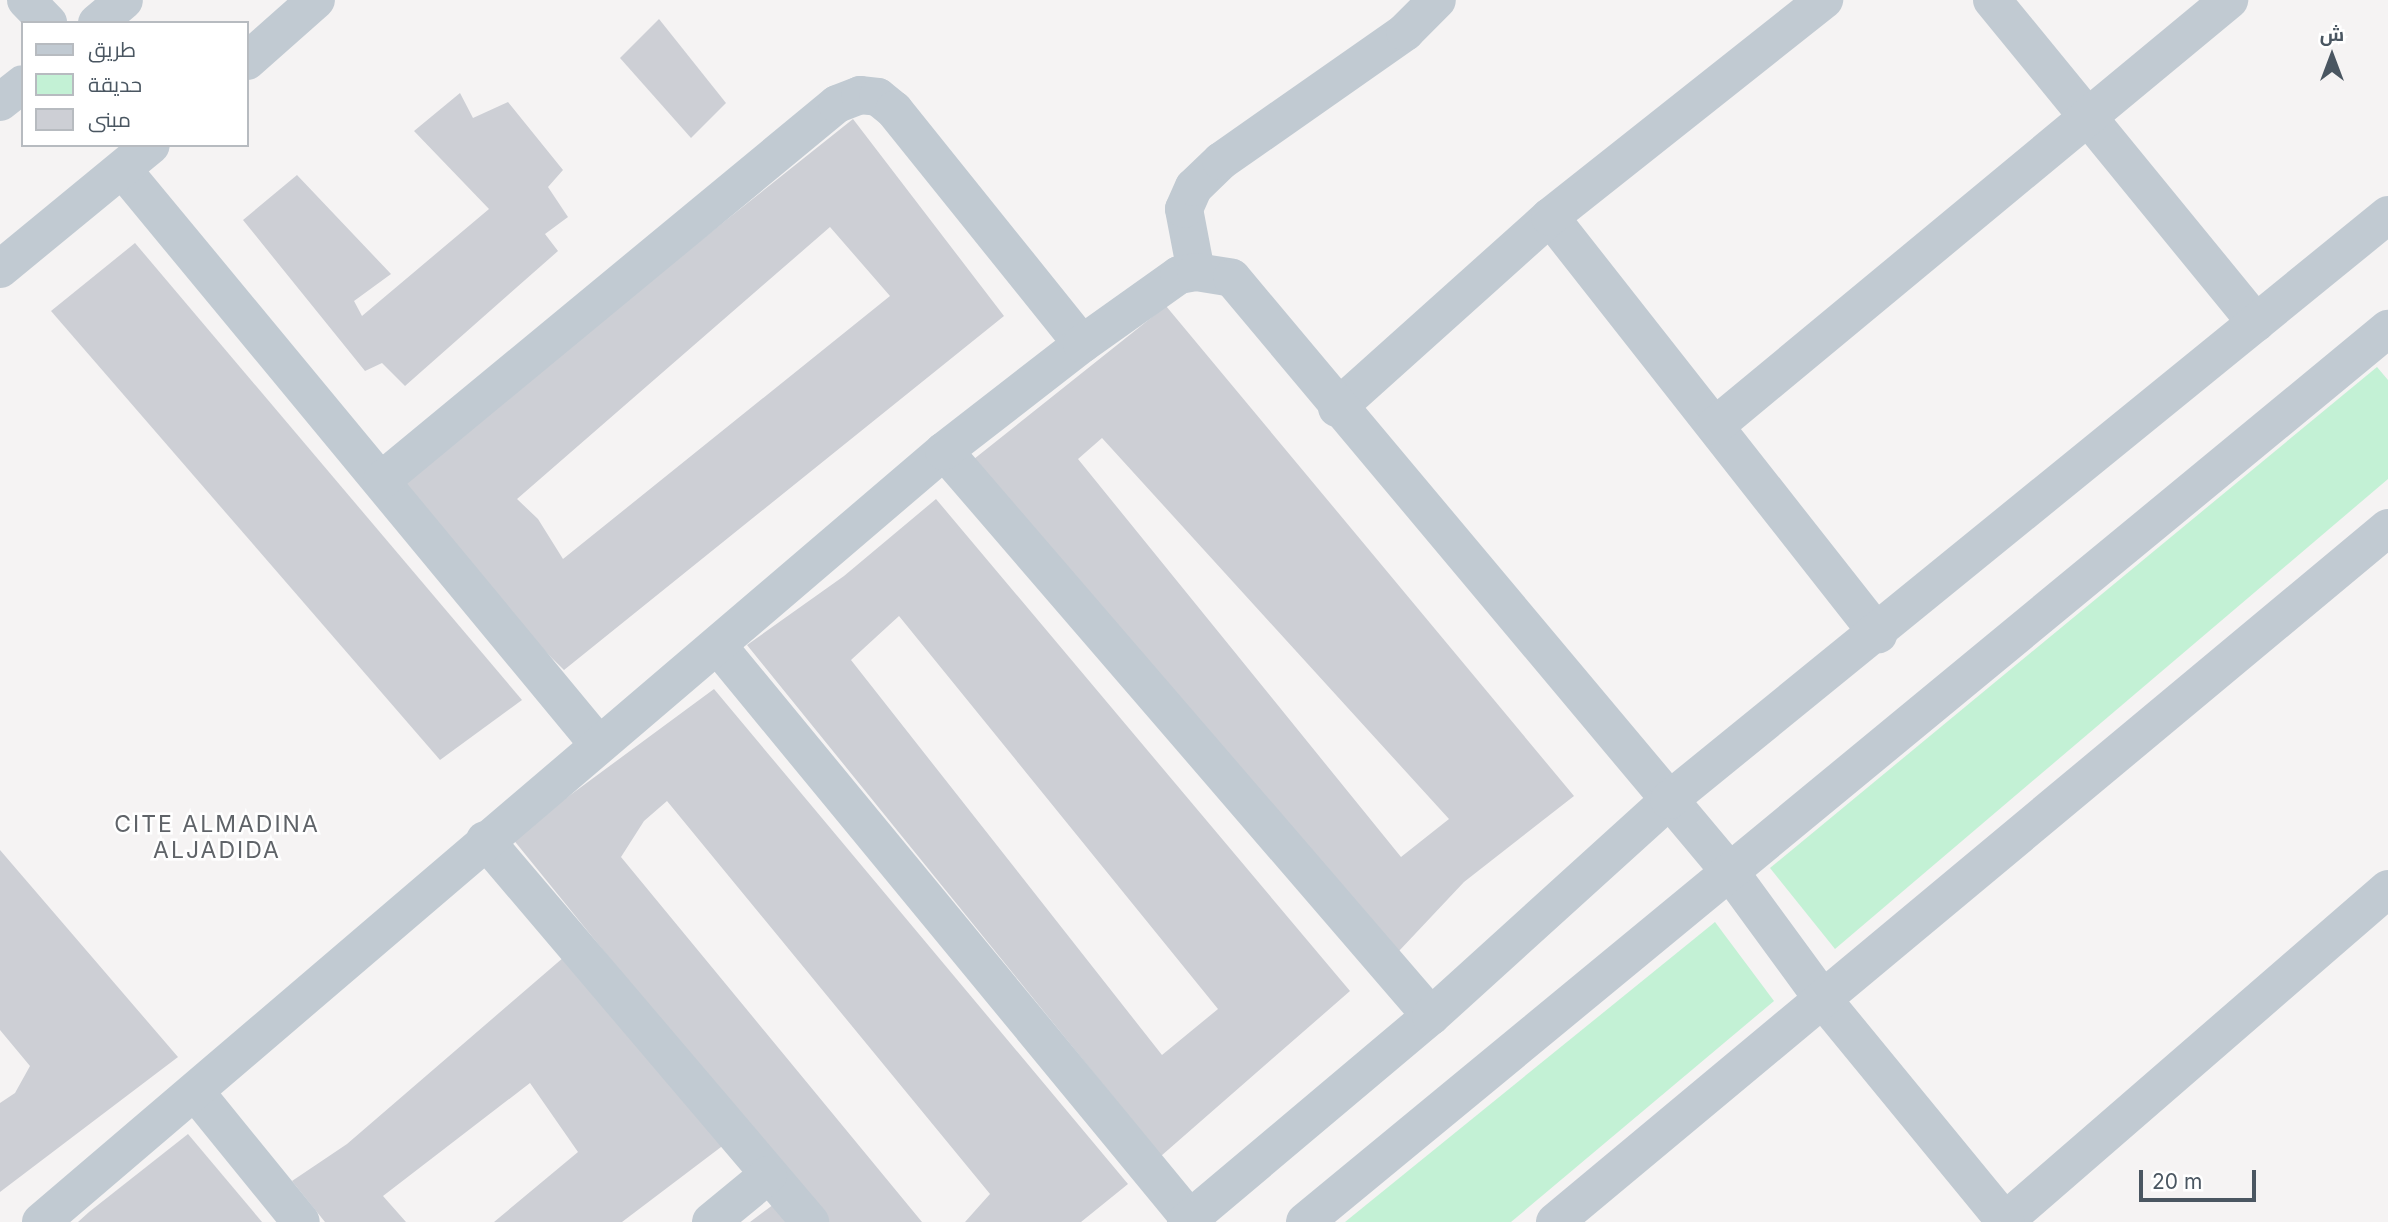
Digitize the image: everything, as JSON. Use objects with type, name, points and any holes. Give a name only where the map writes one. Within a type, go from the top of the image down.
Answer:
[{"type":"street","points":[[26,0],[46,21]]},
{"type":"street","points":[[99,21],[124,0]]},
{"type":"street","points":[[248,60],[316,0]]},
{"type":"street","points":[[1196,272],[1184,209],[1194,187],[1221,160],[1405,32],[1437,0]]},
{"type":"street","points":[[1337,408],[1550,217],[1824,0]]},
{"type":"street","points":[[1992,0],[2090,114],[2256,323]]},
{"type":"street","points":[[1715,426],[2229,0]]},
{"type":"street","points":[[0,102],[21,86]]},
{"type":"street","points":[[382,480],[837,104],[860,95],[878,97],[894,110],[1082,344]]},
{"type":"street","points":[[0,269],[137,158],[382,480],[598,744]]},
{"type":"street","points":[[718,646],[1188,1220],[1432,1016],[1669,800],[1878,634],[2388,215]]},
{"type":"street","points":[[1550,217],[1878,634]]},
{"type":"street","points":[[41,1222],[196,1093],[485,839],[718,646],[944,451],[1082,344],[1179,275],[1196,272],[1232,278],[1337,408],[1730,872],[1825,1002],[2006,1222],[2388,889]]},
{"type":"street","points":[[1305,1222],[2388,329]]},
{"type":"street","points":[[944,451],[1432,1016]]},
{"type":"street","points":[[1555,1222],[1825,1002],[2388,528]]},
{"type":"street","points":[[485,839],[810,1222]]},
{"type":"street","points":[[196,1093],[302,1222]]},
{"type":"street","points":[[711,1222],[768,1175]]},
{"type":"green space","points":[[2377,367],[2388,380],[2388,479],[1835,949],[1770,868]]},
{"type":"green space","points":[[1715,922],[1774,1001],[1511,1222],[1345,1222]]},
{"type":"building","points":[[659,19],[726,103],[691,138],[620,58]]},
{"type":"building","points":[[460,93],[473,118],[508,102],[563,170],[548,187],[568,217],[545,234],[558,251],[405,386],[382,363],[365,371],[243,220],[297,175],[391,274],[354,301],[362,316],[489,209],[414,131]]},
{"type":"building","points":[[853,119],[1004,316],[564,670],[473,580],[396,483]],"holes":[[[830,227],[890,296],[563,559],[538,519],[517,499]]]},
{"type":"building","points":[[135,243],[522,700],[440,760],[51,311]]},
{"type":"building","points":[[1166,306],[1574,796],[1464,882],[1399,951],[974,459]],"holes":[[[1102,438],[1449,819],[1401,857],[1078,459]]]},
{"type":"building","points":[[936,499],[1350,991],[1161,1156],[747,645],[844,576]],"holes":[[[899,616],[1218,1009],[1162,1055],[851,660]]]},
{"type":"building","points":[[714,689],[1128,1184],[1081,1222],[965,1222],[990,1194],[667,801],[644,821],[621,857],[922,1222],[824,1222],[512,838]]},
{"type":"building","points":[[0,850],[178,1057],[0,1192],[0,1103],[15,1093],[30,1066],[0,1030]]},
{"type":"building","points":[[564,957],[725,1144],[622,1222],[494,1222],[578,1152],[530,1083],[383,1196],[406,1222],[325,1222],[292,1181],[347,1144]]},
{"type":"building","points":[[188,1134],[262,1222],[78,1222],[89,1212]]},
{"type":"building","points":[[785,1196],[807,1222],[750,1222]]},
{"type":"district","name":"CITE ALMADINA ALJADIDA","points":[[217,837]]}]
